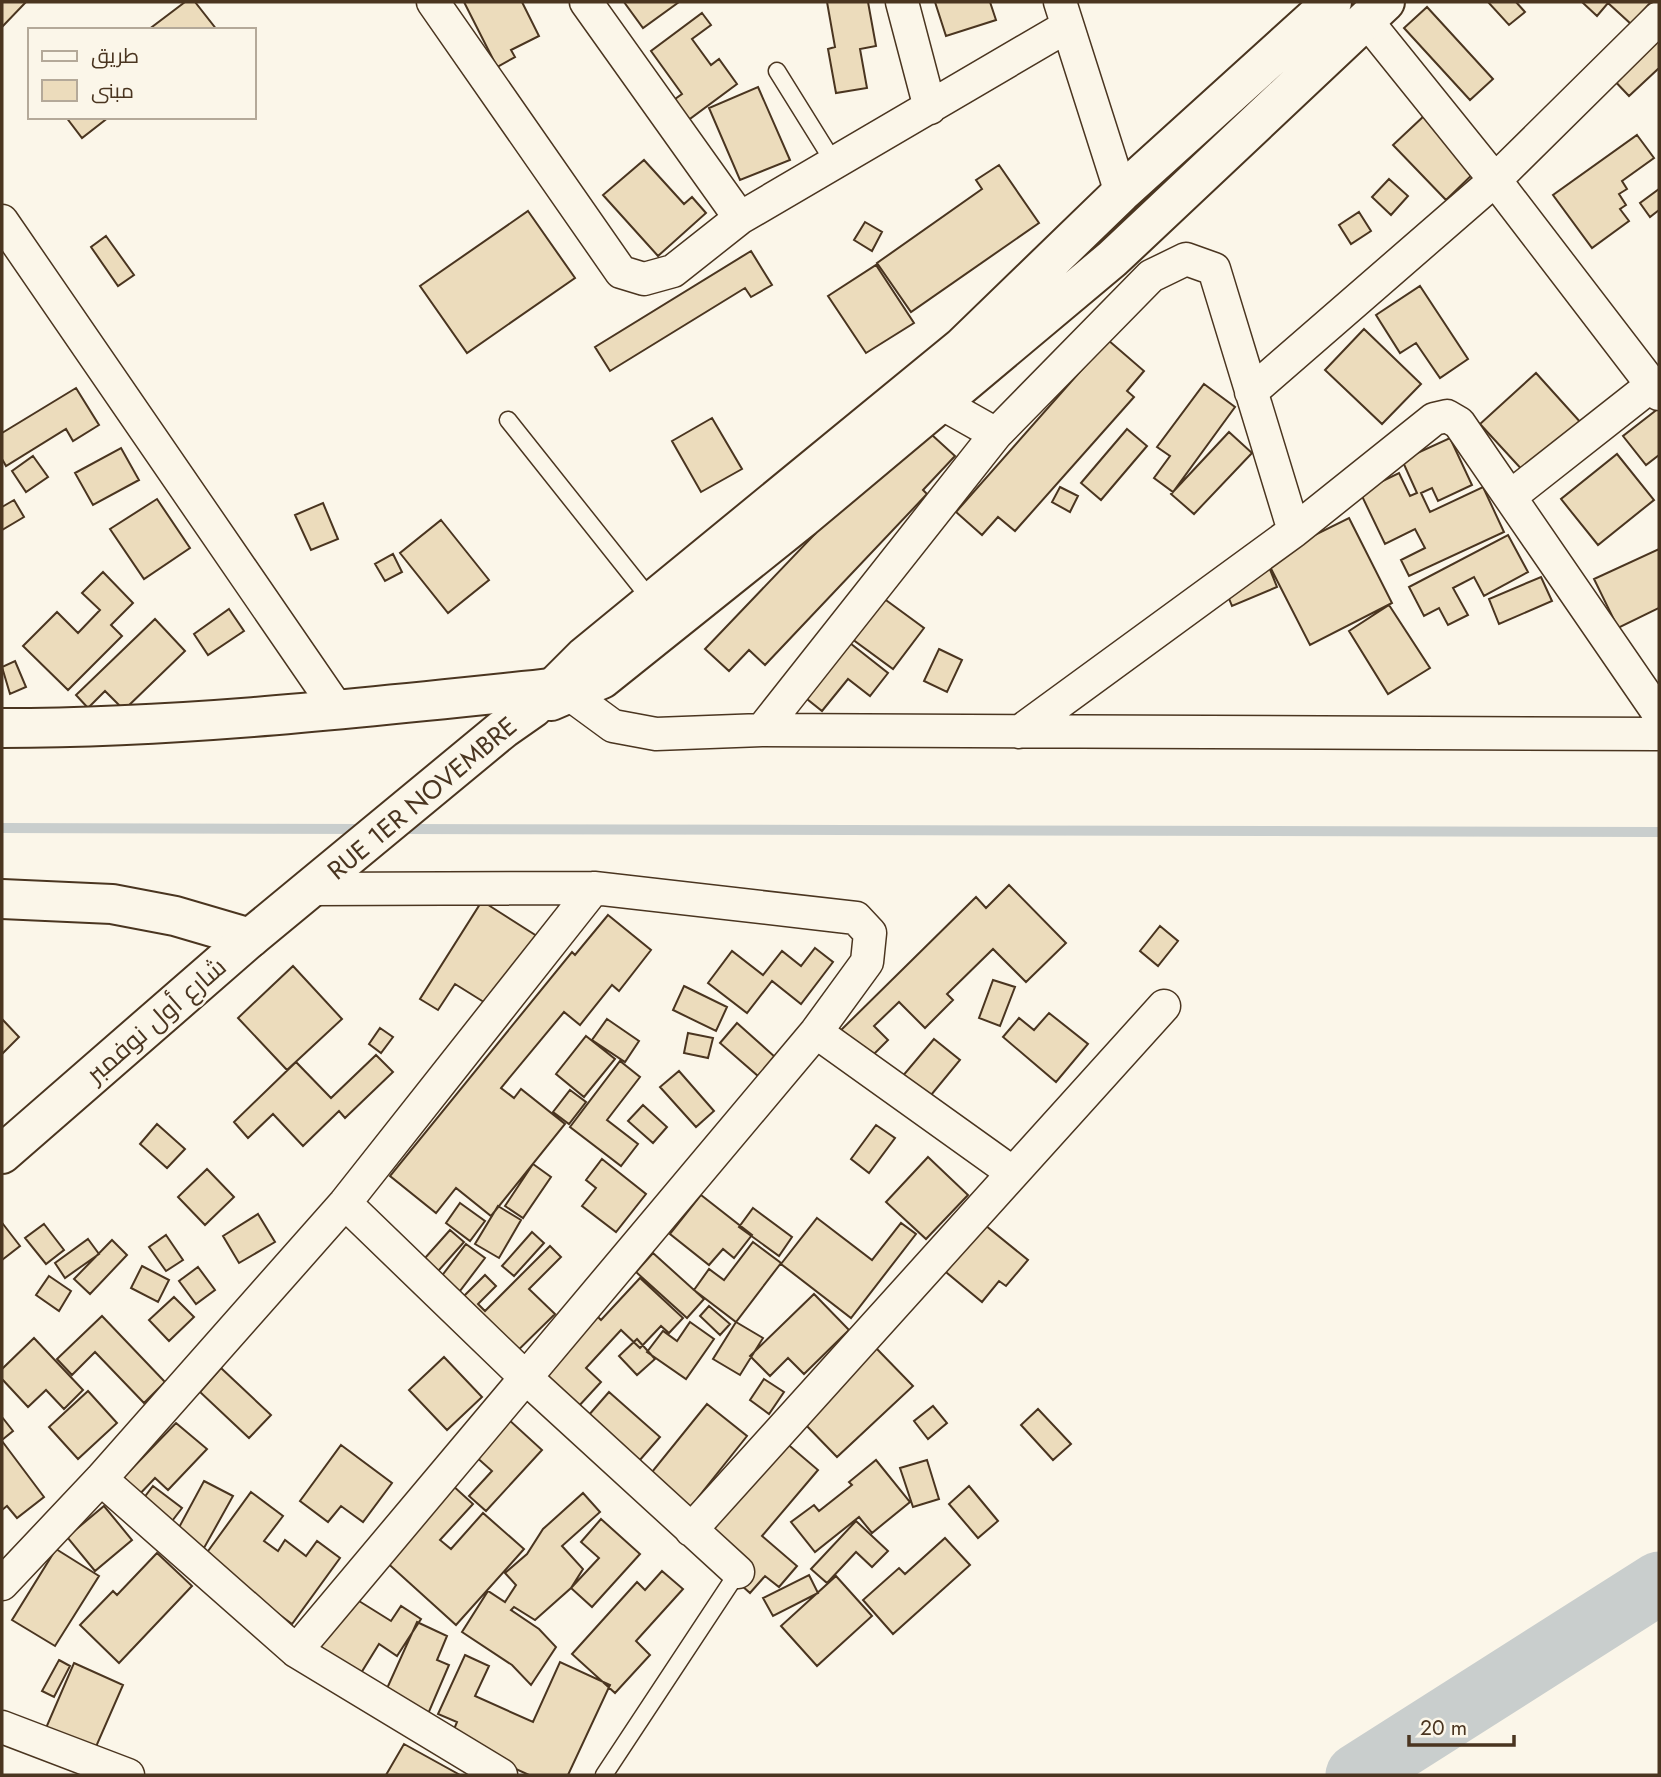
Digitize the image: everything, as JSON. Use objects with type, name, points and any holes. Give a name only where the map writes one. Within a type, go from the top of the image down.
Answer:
[{"type":"main road","points":[[539,705],[584,657],[962,347],[1121,193],[1332,2]]},
{"type":"main road","points":[[2,728],[88,728],[220,721],[338,710],[539,705],[602,679],[803,518],[1112,259],[1376,11]]},
{"type":"main road","name":"RUE 1ER NOVEMBRE","points":[[312,889],[539,705]]},
{"type":"main road","name":"شارع أول نوفمبر","points":[[2,1154],[250,938],[312,889]]},
{"type":"main road","points":[[2,899],[112,904],[175,916],[250,938]]},
{"type":"street","points":[[433,2],[621,272],[644,279],[673,271],[740,218],[833,161],[930,108],[1063,14],[1121,193]]},
{"type":"street","points":[[586,2],[740,218]]},
{"type":"street","points":[[902,2],[930,108]]},
{"type":"street","points":[[1376,11],[1494,180],[1656,390],[1511,496]]},
{"type":"street","points":[[1251,392],[1494,180],[1659,18]]},
{"type":"street","points":[[2,221],[338,710]]},
{"type":"street","points":[[762,730],[996,434],[1151,276],[1186,259],[1214,269],[1294,531]]},
{"type":"street","points":[[941,403],[996,434]]},
{"type":"street","points":[[1019,733],[1294,531],[1434,419],[1447,416],[1460,423],[1659,714]]},
{"type":"street","points":[[539,705],[613,726],[656,734],[762,730],[1659,734]]},
{"type":"street","points":[[296,1651],[524,1376],[816,1032],[867,962],[870,933],[856,918],[594,888],[312,889]]},
{"type":"street","points":[[2,1584],[101,1479],[345,1203],[594,888]]},
{"type":"street","points":[[691,1530],[1164,1006]]},
{"type":"street","points":[[816,1032],[1013,1173]]},
{"type":"street","points":[[345,1203],[524,1376],[738,1572]]},
{"type":"street","points":[[101,1479],[296,1651],[501,1775]]},
{"type":"street","points":[[2,1727],[128,1775]]},
{"type":"lane","points":[[777,71],[833,161]]},
{"type":"lane","points":[[508,420],[652,601]]},
{"type":"lane","points":[[604,1775],[738,1572]]},
{"type":"building","points":[[2,2],[26,2],[2,27]]},
{"type":"building","points":[[185,2],[195,2],[215,28],[151,28]]},
{"type":"building","points":[[464,2],[522,2],[539,36],[511,50],[515,57],[497,67]]},
{"type":"building","points":[[624,2],[679,2],[643,28]]},
{"type":"building","points":[[827,2],[868,2],[876,46],[860,49],[867,88],[836,93],[828,49],[835,47]]},
{"type":"building","points":[[935,2],[990,2],[996,20],[946,36]]},
{"type":"building","points":[[1488,2],[1516,2],[1525,12],[1509,25]]},
{"type":"building","points":[[1582,2],[1651,2],[1631,24],[1608,3],[1597,16]]},
{"type":"building","points":[[1427,7],[1493,79],[1470,100],[1404,28]]},
{"type":"building","points":[[702,13],[711,25],[692,39],[711,65],[719,59],[737,84],[683,124],[668,104],[682,94],[651,51]]},
{"type":"building","points":[[1659,31],[1659,68],[1629,96],[1610,76]]},
{"type":"building","points":[[758,87],[790,160],[740,180],[709,108]]},
{"type":"building","points":[[1425,115],[1477,170],[1446,200],[1393,145]]},
{"type":"building","points":[[68,119],[106,119],[82,138]]},
{"type":"building","points":[[1637,135],[1654,158],[1622,181],[1627,189],[1619,194],[1626,205],[1620,209],[1629,221],[1592,248],[1553,195]]},
{"type":"building","points":[[644,160],[684,204],[692,197],[706,213],[658,256],[603,195]]},
{"type":"building","points":[[999,165],[1039,223],[911,312],[877,263],[982,189],[976,180]]},
{"type":"building","points":[[1389,179],[1408,196],[1391,215],[1372,197]]},
{"type":"building","points":[[1659,189],[1659,210],[1650,217],[1640,203]]},
{"type":"building","points":[[528,211],[575,278],[467,353],[420,286]]},
{"type":"building","points":[[1359,212],[1371,231],[1351,244],[1339,225]]},
{"type":"building","points":[[865,222],[882,232],[872,251],[854,240]]},
{"type":"building","points":[[106,236],[134,275],[118,286],[91,247]]},
{"type":"building","points":[[751,251],[772,285],[751,297],[745,288],[610,371],[595,347]]},
{"type":"building","points":[[876,265],[914,323],[866,353],[828,296]]},
{"type":"building","points":[[1420,286],[1468,359],[1440,378],[1416,343],[1400,353],[1376,315]]},
{"type":"building","points":[[1364,329],[1421,384],[1382,424],[1325,370]]},
{"type":"building","points":[[1108,340],[1144,371],[1127,391],[1134,397],[1015,531],[998,517],[982,535],[956,512]]},
{"type":"building","points":[[1536,373],[1582,424],[1526,474],[1480,424]]},
{"type":"building","points":[[1204,384],[1235,407],[1173,492],[1154,478],[1170,456],[1157,447]]},
{"type":"building","points":[[76,388],[99,425],[73,441],[66,429],[6,466],[2,459],[2,433]]},
{"type":"building","points":[[1659,408],[1659,455],[1646,465],[1623,436]]},
{"type":"building","points":[[712,418],[742,469],[701,492],[672,441]]},
{"type":"building","points":[[920,424],[955,456],[923,490],[927,494],[765,665],[749,650],[729,671],[705,649]]},
{"type":"building","points":[[1127,429],[1147,446],[1101,500],[1081,483]]},
{"type":"building","points":[[1229,432],[1252,453],[1194,514],[1171,494]]},
{"type":"building","points":[[1450,438],[1472,485],[1438,501],[1432,488],[1421,493],[1430,512],[1483,487],[1504,532],[1409,576],[1401,560],[1425,548],[1415,529],[1385,544],[1360,492],[1399,473],[1410,496],[1417,493],[1402,460]]},
{"type":"building","points":[[121,448],[139,480],[93,505],[75,473]]},
{"type":"building","points":[[1617,454],[1654,500],[1598,545],[1561,499]]},
{"type":"building","points":[[33,456],[48,477],[26,492],[12,471]]},
{"type":"building","points":[[1060,487],[1078,496],[1070,512],[1052,502]]},
{"type":"building","points":[[157,499],[190,548],[144,579],[110,529]]},
{"type":"building","points":[[14,500],[24,517],[2,530],[2,507]]},
{"type":"building","points":[[323,503],[338,539],[311,550],[295,515]]},
{"type":"building","points":[[1349,518],[1392,603],[1310,645],[1266,559]]},
{"type":"building","points":[[441,520],[489,580],[448,613],[400,553]]},
{"type":"building","points":[[1508,535],[1528,572],[1484,596],[1474,577],[1453,588],[1468,615],[1448,625],[1439,608],[1424,616],[1409,587]]},
{"type":"building","points":[[1659,549],[1659,608],[1618,628],[1594,579]]},
{"type":"building","points":[[393,554],[402,572],[385,581],[375,564]]},
{"type":"building","points":[[1269,567],[1277,587],[1232,606],[1224,586]]},
{"type":"building","points":[[103,572],[133,603],[111,625],[122,636],[68,690],[23,646],[57,612],[78,633],[100,610],[82,593]]},
{"type":"building","points":[[1541,577],[1552,601],[1499,624],[1489,599]]},
{"type":"building","points":[[879,595],[924,628],[893,669],[848,636]]},
{"type":"building","points":[[1389,605],[1430,668],[1388,694],[1349,631]]},
{"type":"building","points":[[229,609],[244,631],[208,655],[194,634]]},
{"type":"building","points":[[155,619],[185,651],[124,710],[105,691],[88,708],[76,695]]},
{"type":"building","points":[[841,636],[888,673],[870,696],[848,679],[822,711],[797,691]]},
{"type":"building","points":[[939,649],[962,660],[947,692],[924,681]]},
{"type":"building","points":[[15,661],[26,687],[10,694],[2,667]]},
{"type":"building","points":[[1009,885],[1066,943],[1026,982],[993,949],[947,994],[953,1000],[925,1028],[899,1002],[874,1026],[888,1040],[863,1065],[835,1036],[976,897],[986,908]]},
{"type":"building","points":[[482,901],[540,938],[495,1009],[455,984],[438,1010],[420,999]]},
{"type":"building","points":[[608,915],[651,950],[619,991],[612,985],[580,1025],[564,1012],[501,1088],[514,1098],[521,1089],[565,1124],[491,1216],[456,1188],[436,1213],[390,1176],[572,952],[575,955]]},
{"type":"building","points":[[1160,926],[1178,941],[1158,966],[1140,951]]},
{"type":"building","points":[[815,948],[833,962],[801,1004],[772,981],[747,1013],[708,983],[732,951],[763,975],[782,951],[801,966]]},
{"type":"building","points":[[293,966],[342,1019],[287,1070],[238,1018]]},
{"type":"building","points":[[993,980],[1015,987],[1000,1026],[979,1018]]},
{"type":"building","points":[[684,986],[727,1007],[716,1031],[673,1010]]},
{"type":"building","points":[[1049,1013],[1088,1044],[1056,1082],[1003,1037],[1019,1018],[1034,1030]]},
{"type":"building","points":[[2,1019],[19,1037],[2,1054]]},
{"type":"building","points":[[607,1019],[639,1041],[625,1062],[592,1040]]},
{"type":"building","points":[[737,1023],[775,1057],[758,1076],[720,1043]]},
{"type":"building","points":[[380,1028],[393,1037],[381,1053],[369,1044]]},
{"type":"building","points":[[688,1033],[713,1038],[708,1058],[684,1053]]},
{"type":"building","points":[[586,1036],[615,1059],[584,1097],[556,1074]]},
{"type":"building","points":[[934,1039],[960,1060],[917,1112],[890,1091]]},
{"type":"building","points":[[376,1055],[393,1072],[345,1118],[339,1111],[303,1146],[273,1114],[248,1138],[234,1122],[296,1062],[331,1098]]},
{"type":"building","points":[[620,1061],[640,1077],[607,1120],[638,1144],[621,1166],[570,1127]]},
{"type":"building","points":[[679,1071],[714,1111],[696,1127],[660,1087]]},
{"type":"building","points":[[570,1090],[586,1102],[569,1124],[553,1112]]},
{"type":"building","points":[[643,1105],[667,1127],[653,1143],[628,1121]]},
{"type":"building","points":[[157,1124],[185,1149],[167,1168],[140,1144]]},
{"type":"building","points":[[876,1125],[895,1138],[869,1173],[851,1159]]},
{"type":"building","points":[[928,1157],[968,1195],[926,1239],[886,1202]]},
{"type":"building","points":[[602,1159],[646,1194],[616,1232],[582,1206],[596,1188],[586,1180]]},
{"type":"building","points":[[533,1164],[551,1177],[523,1218],[505,1206]]},
{"type":"building","points":[[207,1169],[234,1197],[205,1225],[178,1197]]},
{"type":"building","points":[[701,1195],[752,1235],[734,1258],[723,1249],[709,1265],[670,1234]]},
{"type":"building","points":[[460,1203],[485,1221],[470,1241],[446,1223]]},
{"type":"building","points":[[498,1206],[521,1220],[499,1258],[475,1244]]},
{"type":"building","points":[[753,1208],[792,1237],[779,1256],[739,1227]]},
{"type":"building","points":[[258,1214],[275,1242],[239,1263],[223,1236]]},
{"type":"building","points":[[817,1218],[872,1260],[901,1223],[916,1234],[851,1318],[781,1264]]},
{"type":"building","points":[[980,1221],[1028,1260],[1006,1286],[999,1281],[982,1302],[941,1268]]},
{"type":"building","points":[[44,1224],[64,1250],[46,1264],[25,1238]]},
{"type":"building","points":[[2,1225],[20,1246],[2,1260]]},
{"type":"building","points":[[450,1230],[464,1242],[423,1288],[409,1276]]},
{"type":"building","points":[[532,1232],[544,1243],[514,1276],[502,1266]]},
{"type":"building","points":[[166,1235],[183,1260],[166,1271],[149,1247]]},
{"type":"building","points":[[88,1239],[99,1254],[65,1278],[55,1263]]},
{"type":"building","points":[[112,1240],[127,1255],[90,1294],[74,1279]]},
{"type":"building","points":[[753,1242],[781,1263],[736,1322],[694,1290],[709,1269],[724,1280]]},
{"type":"building","points":[[466,1244],[485,1258],[444,1312],[425,1298]]},
{"type":"building","points":[[550,1246],[561,1257],[529,1289],[555,1314],[502,1366],[462,1298],[485,1275],[496,1286],[478,1304],[485,1311]]},
{"type":"building","points":[[653,1253],[704,1299],[687,1318],[636,1272]]},
{"type":"building","points":[[142,1266],[169,1280],[158,1302],[131,1288]]},
{"type":"building","points":[[198,1267],[215,1290],[196,1304],[179,1281]]},
{"type":"building","points":[[49,1276],[71,1291],[59,1311],[36,1295]]},
{"type":"building","points":[[640,1278],[683,1318],[669,1333],[661,1326],[640,1348],[621,1330],[586,1368],[601,1382],[566,1420],[530,1387],[597,1316],[601,1320]]},
{"type":"building","points":[[814,1294],[849,1330],[804,1374],[788,1358],[770,1376],[750,1356]]},
{"type":"building","points":[[174,1297],[194,1317],[169,1341],[149,1320]]},
{"type":"building","points":[[709,1306],[730,1324],[720,1335],[700,1316]]},
{"type":"building","points":[[102,1316],[165,1382],[144,1403],[95,1352],[72,1375],[57,1359]]},
{"type":"building","points":[[690,1322],[714,1339],[686,1379],[647,1352],[663,1331],[677,1341]]},
{"type":"building","points":[[736,1322],[763,1338],[740,1375],[713,1359]]},
{"type":"building","points":[[34,1338],[83,1390],[64,1409],[46,1390],[28,1407],[2,1379],[2,1369]]},
{"type":"building","points":[[637,1339],[655,1359],[637,1375],[619,1356]]},
{"type":"building","points":[[876,1348],[913,1386],[837,1457],[800,1419]]},
{"type":"building","points":[[444,1357],[482,1397],[447,1430],[409,1390]]},
{"type":"building","points":[[221,1368],[271,1415],[249,1438],[200,1392]]},
{"type":"building","points":[[764,1379],[784,1392],[769,1414],[750,1400]]},
{"type":"building","points":[[88,1391],[117,1423],[78,1459],[49,1427]]},
{"type":"building","points":[[609,1392],[660,1437],[625,1477],[574,1432]]},
{"type":"building","points":[[707,1404],[747,1436],[680,1520],[639,1488]]},
{"type":"building","points":[[933,1406],[947,1423],[928,1439],[914,1421]]},
{"type":"building","points":[[1038,1409],[1071,1444],[1053,1460],[1021,1425]]},
{"type":"building","points":[[2,1417],[13,1431],[2,1440]]},
{"type":"building","points":[[508,1419],[542,1450],[486,1511],[469,1496],[492,1471],[474,1455]]},
{"type":"building","points":[[176,1423],[207,1449],[168,1490],[155,1478],[136,1498],[119,1482]]},
{"type":"building","points":[[2,1441],[44,1497],[17,1518],[7,1506],[2,1510]]},
{"type":"building","points":[[784,1441],[818,1470],[762,1536],[797,1566],[779,1587],[765,1576],[750,1593],[695,1544]]},
{"type":"building","points":[[341,1445],[392,1483],[363,1522],[341,1506],[328,1522],[300,1501]]},
{"type":"building","points":[[876,1460],[910,1502],[872,1533],[859,1517],[815,1552],[791,1522],[814,1505],[819,1511],[852,1485],[849,1482]]},
{"type":"building","points":[[927,1460],[939,1499],[913,1507],[900,1468]]},
{"type":"building","points":[[204,1481],[233,1496],[204,1548],[176,1533]]},
{"type":"building","points":[[451,1484],[473,1504],[440,1540],[451,1549],[483,1513],[524,1549],[456,1625],[383,1559]]},
{"type":"building","points":[[153,1486],[182,1508],[169,1525],[140,1503]]},
{"type":"building","points":[[969,1486],[998,1521],[978,1538],[949,1504]]},
{"type":"building","points":[[251,1492],[283,1516],[264,1541],[278,1551],[285,1540],[306,1556],[317,1541],[340,1558],[292,1624],[203,1558]]},
{"type":"building","points":[[583,1493],[600,1512],[562,1546],[583,1569],[571,1588],[535,1620],[514,1607],[511,1610],[539,1629],[556,1647],[531,1685],[512,1665],[462,1632],[488,1591],[505,1602],[516,1585],[505,1573],[527,1554],[543,1529]]},
{"type":"building","points":[[104,1506],[132,1540],[95,1571],[67,1537]]},
{"type":"building","points":[[601,1519],[640,1554],[592,1607],[571,1588],[599,1558],[581,1542]]},
{"type":"building","points":[[856,1521],[888,1551],[872,1567],[856,1552],[827,1583],[811,1569]]},
{"type":"building","points":[[945,1538],[970,1565],[893,1634],[863,1600],[899,1568],[905,1574]]},
{"type":"building","points":[[56,1549],[99,1576],[55,1646],[12,1620]]},
{"type":"building","points":[[157,1553],[192,1586],[119,1663],[80,1625],[113,1591],[117,1595]]},
{"type":"building","points":[[662,1571],[683,1589],[636,1641],[650,1655],[615,1693],[572,1654],[637,1582],[645,1590]]},
{"type":"building","points":[[809,1575],[818,1593],[773,1616],[763,1598]]},
{"type":"building","points":[[836,1576],[872,1616],[817,1666],[781,1626]]},
{"type":"building","points":[[351,1596],[391,1621],[401,1606],[421,1619],[397,1656],[379,1644],[361,1673],[319,1646]]},
{"type":"building","points":[[417,1622],[447,1636],[437,1660],[449,1665],[428,1714],[384,1695]]},
{"type":"building","points":[[465,1655],[489,1666],[475,1696],[533,1722],[560,1662],[610,1685],[568,1775],[529,1775],[450,1739],[457,1722],[438,1714]]},
{"type":"building","points":[[59,1660],[70,1666],[54,1697],[42,1691]]},
{"type":"building","points":[[74,1663],[123,1685],[95,1749],[46,1728]]},
{"type":"building","points":[[404,1744],[460,1775],[386,1775]]},
{"type":"waterway","points":[[2,828],[366,829]]},
{"type":"waterway","points":[[400,829],[1659,832]]},
{"type":"waterway","points":[[1357,1775],[1659,1583]]}]
